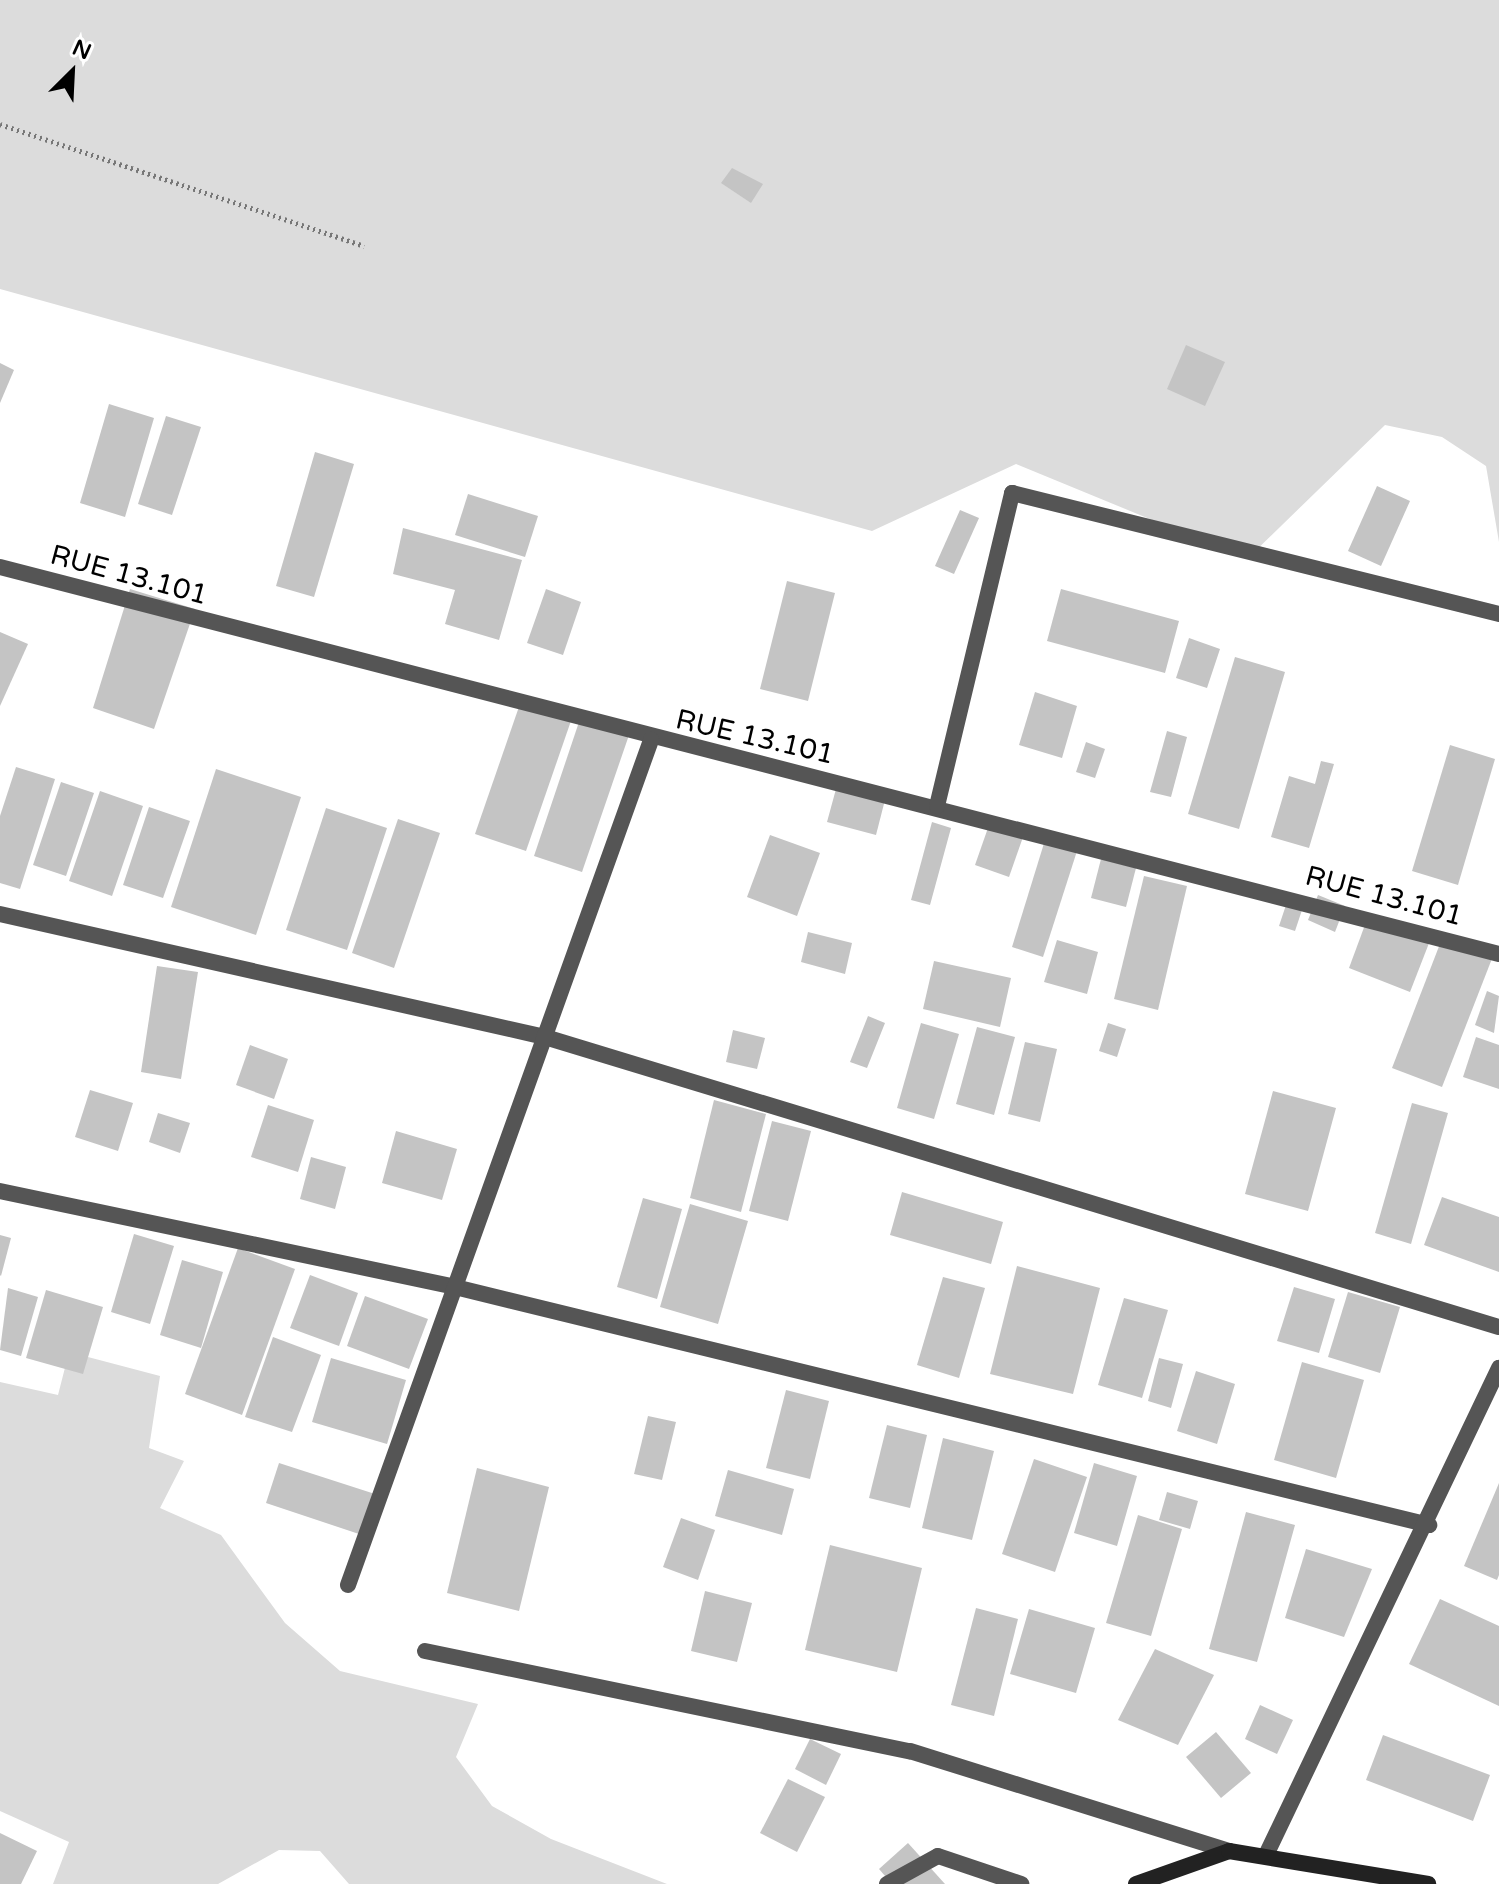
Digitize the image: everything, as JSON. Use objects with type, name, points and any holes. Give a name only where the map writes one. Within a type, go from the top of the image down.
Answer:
[{"type":"main road","points":[[1136,1884],[1229,1851],[1267,1853],[1428,1884]]},
{"type":"street","points":[[937,806],[1012,493],[1499,614]]},
{"type":"street","name":"RUE 13.101","points":[[0,567],[651,740],[937,806],[1499,954]]},
{"type":"street","points":[[348,1585],[651,740]]},
{"type":"street","points":[[0,914],[545,1037],[1499,1327]]},
{"type":"street","points":[[0,1191],[455,1287],[1429,1525]]},
{"type":"street","points":[[1267,1853],[1429,1525],[1499,1368]]},
{"type":"street","points":[[425,1651],[910,1751],[1229,1851]]},
{"type":"street","points":[[887,1884],[938,1856],[1021,1884]]},
{"type":"path","points":[[0,124],[364,246]]},
{"type":"shaded area","points":[[0,0],[1499,0],[1499,542],[1486,466],[1442,437],[1385,425],[1247,559],[1016,464],[872,531],[0,289]]},
{"type":"shaded area","points":[[69,1352],[160,1376],[149,1448],[184,1461],[160,1508],[221,1535],[285,1623],[340,1671],[478,1704],[456,1757],[492,1806],[551,1839],[667,1884],[349,1884],[320,1851],[279,1850],[218,1884],[53,1884],[69,1842],[0,1811],[0,1382],[58,1395]]},
{"type":"building","points":[[732,168],[763,184],[751,203],[721,183]]},
{"type":"building","points":[[1186,345],[1225,362],[1205,406],[1167,389]]},
{"type":"building","points":[[0,363],[14,370],[0,403]]},
{"type":"building","points":[[109,404],[154,418],[125,517],[80,503]]},
{"type":"building","points":[[166,416],[201,427],[172,515],[138,504]]},
{"type":"building","points":[[315,452],[354,464],[314,597],[276,586]]},
{"type":"building","points":[[1377,486],[1410,501],[1381,566],[1348,551]]},
{"type":"building","points":[[468,494],[538,516],[525,557],[455,535]]},
{"type":"building","points":[[960,510],[979,518],[954,574],[935,566]]},
{"type":"building","points":[[403,528],[522,560],[499,640],[445,624],[455,590],[393,574]]},
{"type":"building","points":[[787,581],[835,593],[808,701],[760,689]]},
{"type":"building","points":[[130,589],[195,609],[154,729],[93,708]]},
{"type":"building","points":[[546,589],[581,602],[563,655],[527,643]]},
{"type":"building","points":[[1061,589],[1179,621],[1165,673],[1047,641]]},
{"type":"building","points":[[0,632],[28,644],[0,706]]},
{"type":"building","points":[[1189,638],[1220,649],[1207,688],[1176,678]]},
{"type":"building","points":[[1235,657],[1285,672],[1239,829],[1188,814]]},
{"type":"building","points":[[1035,692],[1077,706],[1062,758],[1019,745]]},
{"type":"building","points":[[522,698],[573,715],[526,851],[475,834]]},
{"type":"building","points":[[580,719],[629,735],[582,872],[534,856]]},
{"type":"building","points":[[1167,731],[1187,737],[1171,797],[1150,792]]},
{"type":"building","points":[[1086,742],[1105,749],[1095,778],[1076,772]]},
{"type":"building","points":[[1450,745],[1495,759],[1458,885],[1412,871]]},
{"type":"building","points":[[1321,761],[1334,764],[1309,848],[1271,837],[1289,776],[1315,784]]},
{"type":"building","points":[[16,767],[55,779],[20,889],[0,883],[0,816]]},
{"type":"building","points":[[216,769],[301,797],[256,935],[171,907]]},
{"type":"building","points":[[839,778],[887,792],[876,835],[827,822]]},
{"type":"building","points":[[61,782],[94,793],[66,876],[33,865]]},
{"type":"building","points":[[100,791],[143,806],[112,896],[69,881]]},
{"type":"building","points":[[149,807],[190,821],[163,898],[123,885]]},
{"type":"building","points":[[326,808],[387,828],[347,950],[286,930]]},
{"type":"building","points":[[398,819],[440,833],[394,968],[352,953]]},
{"type":"building","points":[[932,822],[951,828],[930,905],[911,900]]},
{"type":"building","points":[[989,825],[1023,837],[1009,877],[975,865]]},
{"type":"building","points":[[770,835],[820,853],[797,916],[747,897]]},
{"type":"building","points":[[1045,840],[1077,851],[1043,957],[1012,947]]},
{"type":"building","points":[[1101,859],[1136,868],[1126,907],[1091,898]]},
{"type":"building","points":[[1144,876],[1187,886],[1158,1010],[1114,999]]},
{"type":"building","points":[[1318,895],[1345,906],[1335,932],[1308,920]]},
{"type":"building","points":[[1286,905],[1302,910],[1295,931],[1279,926]]},
{"type":"building","points":[[1369,914],[1431,938],[1410,992],[1349,968]]},
{"type":"building","points":[[808,932],[852,943],[845,974],[801,962]]},
{"type":"building","points":[[1443,936],[1493,956],[1442,1087],[1392,1068]]},
{"type":"building","points":[[1057,940],[1098,952],[1087,994],[1044,982]]},
{"type":"building","points":[[934,961],[1011,978],[1000,1027],[923,1009]]},
{"type":"building","points":[[157,966],[198,972],[181,1079],[141,1072]]},
{"type":"building","points":[[1487,991],[1499,996],[1494,1033],[1475,1025]]},
{"type":"building","points":[[868,1016],[885,1023],[867,1068],[850,1062]]},
{"type":"building","points":[[921,1023],[959,1034],[934,1119],[897,1108]]},
{"type":"building","points":[[1108,1023],[1126,1029],[1117,1057],[1099,1051]]},
{"type":"building","points":[[977,1027],[1015,1037],[994,1115],[956,1104]]},
{"type":"building","points":[[733,1030],[765,1038],[757,1069],[726,1062]]},
{"type":"building","points":[[1476,1037],[1499,1045],[1499,1089],[1463,1077]]},
{"type":"building","points":[[1025,1042],[1057,1049],[1040,1122],[1008,1114]]},
{"type":"building","points":[[250,1045],[288,1059],[274,1099],[236,1085]]},
{"type":"building","points":[[90,1090],[133,1103],[118,1151],[75,1137]]},
{"type":"building","points":[[1273,1091],[1336,1108],[1308,1211],[1245,1194]]},
{"type":"building","points":[[714,1100],[766,1114],[741,1212],[690,1198]]},
{"type":"building","points":[[1412,1103],[1448,1113],[1411,1244],[1375,1233]]},
{"type":"building","points":[[268,1105],[314,1120],[298,1172],[251,1157]]},
{"type":"building","points":[[158,1113],[190,1123],[180,1153],[149,1142]]},
{"type":"building","points":[[772,1121],[811,1131],[788,1221],[749,1211]]},
{"type":"building","points":[[396,1131],[457,1149],[442,1200],[382,1183]]},
{"type":"building","points":[[311,1157],[346,1167],[335,1209],[300,1199]]},
{"type":"building","points":[[902,1192],[1003,1222],[991,1264],[890,1235]]},
{"type":"building","points":[[1442,1197],[1499,1217],[1499,1272],[1424,1245]]},
{"type":"building","points":[[643,1198],[682,1209],[657,1299],[617,1287]]},
{"type":"building","points":[[690,1204],[748,1221],[718,1324],[660,1307]]},
{"type":"building","points":[[134,1234],[174,1246],[150,1324],[111,1312]]},
{"type":"building","points":[[0,1235],[11,1238],[1,1276],[0,1275]]},
{"type":"building","points":[[238,1248],[295,1269],[242,1415],[185,1394]]},
{"type":"building","points":[[182,1260],[223,1272],[201,1348],[160,1335]]},
{"type":"building","points":[[1017,1266],[1100,1288],[1073,1394],[990,1374]]},
{"type":"building","points":[[310,1275],[358,1293],[339,1346],[290,1328]]},
{"type":"building","points":[[943,1277],[985,1288],[959,1378],[917,1365]]},
{"type":"building","points":[[1294,1287],[1335,1299],[1319,1353],[1277,1341]]},
{"type":"building","points":[[8,1288],[38,1297],[21,1356],[0,1350]]},
{"type":"building","points":[[46,1290],[103,1307],[83,1374],[26,1358]]},
{"type":"building","points":[[1348,1292],[1400,1307],[1380,1373],[1328,1357]]},
{"type":"building","points":[[365,1296],[428,1319],[409,1369],[347,1346]]},
{"type":"building","points":[[1124,1298],[1168,1310],[1142,1398],[1098,1385]]},
{"type":"building","points":[[273,1337],[321,1355],[292,1432],[245,1417]]},
{"type":"building","points":[[331,1358],[406,1380],[387,1444],[312,1422]]},
{"type":"building","points":[[1159,1358],[1183,1364],[1171,1408],[1148,1401]]},
{"type":"building","points":[[1302,1362],[1364,1380],[1336,1478],[1274,1460]]},
{"type":"building","points":[[1196,1371],[1235,1384],[1217,1444],[1177,1431]]},
{"type":"building","points":[[786,1390],[829,1401],[810,1479],[766,1468]]},
{"type":"building","points":[[648,1416],[676,1422],[662,1480],[634,1474]]},
{"type":"building","points":[[887,1425],[927,1435],[910,1508],[869,1498]]},
{"type":"building","points":[[943,1438],[994,1451],[972,1540],[922,1528]]},
{"type":"building","points":[[1034,1459],[1087,1477],[1055,1572],[1002,1554]]},
{"type":"building","points":[[279,1463],[375,1494],[362,1535],[266,1503]]},
{"type":"building","points":[[1094,1463],[1137,1476],[1117,1546],[1074,1533]]},
{"type":"building","points":[[477,1468],[549,1487],[519,1611],[447,1593]]},
{"type":"building","points":[[728,1470],[794,1489],[782,1535],[715,1516]]},
{"type":"building","points":[[1499,1483],[1499,1575],[1497,1580],[1464,1566]]},
{"type":"building","points":[[1167,1492],[1198,1501],[1190,1529],[1159,1520]]},
{"type":"building","points":[[1246,1512],[1295,1525],[1257,1662],[1209,1649]]},
{"type":"building","points":[[1138,1515],[1182,1529],[1151,1636],[1106,1623]]},
{"type":"building","points":[[681,1518],[715,1530],[698,1580],[663,1567]]},
{"type":"building","points":[[830,1545],[922,1568],[897,1672],[805,1650]]},
{"type":"building","points":[[1306,1549],[1372,1569],[1344,1637],[1285,1618]]},
{"type":"building","points":[[705,1591],[752,1603],[737,1662],[691,1651]]},
{"type":"building","points":[[1440,1599],[1499,1626],[1499,1706],[1409,1664]]},
{"type":"building","points":[[976,1608],[1018,1619],[994,1716],[951,1705]]},
{"type":"building","points":[[1029,1609],[1095,1628],[1076,1693],[1010,1674]]},
{"type":"building","points":[[1155,1649],[1214,1675],[1178,1745],[1118,1720]]},
{"type":"building","points":[[1260,1705],[1293,1720],[1277,1754],[1245,1739]]},
{"type":"building","points":[[1216,1732],[1251,1773],[1221,1798],[1186,1757]]},
{"type":"building","points":[[1383,1735],[1490,1775],[1473,1821],[1366,1780]]},
{"type":"building","points":[[810,1739],[841,1754],[826,1785],[795,1769]]},
{"type":"building","points":[[788,1779],[825,1797],[797,1852],[760,1833]]},
{"type":"building","points":[[0,1833],[37,1851],[21,1884],[0,1884]]},
{"type":"building","points":[[908,1843],[945,1884],[892,1884],[879,1869]]}]
